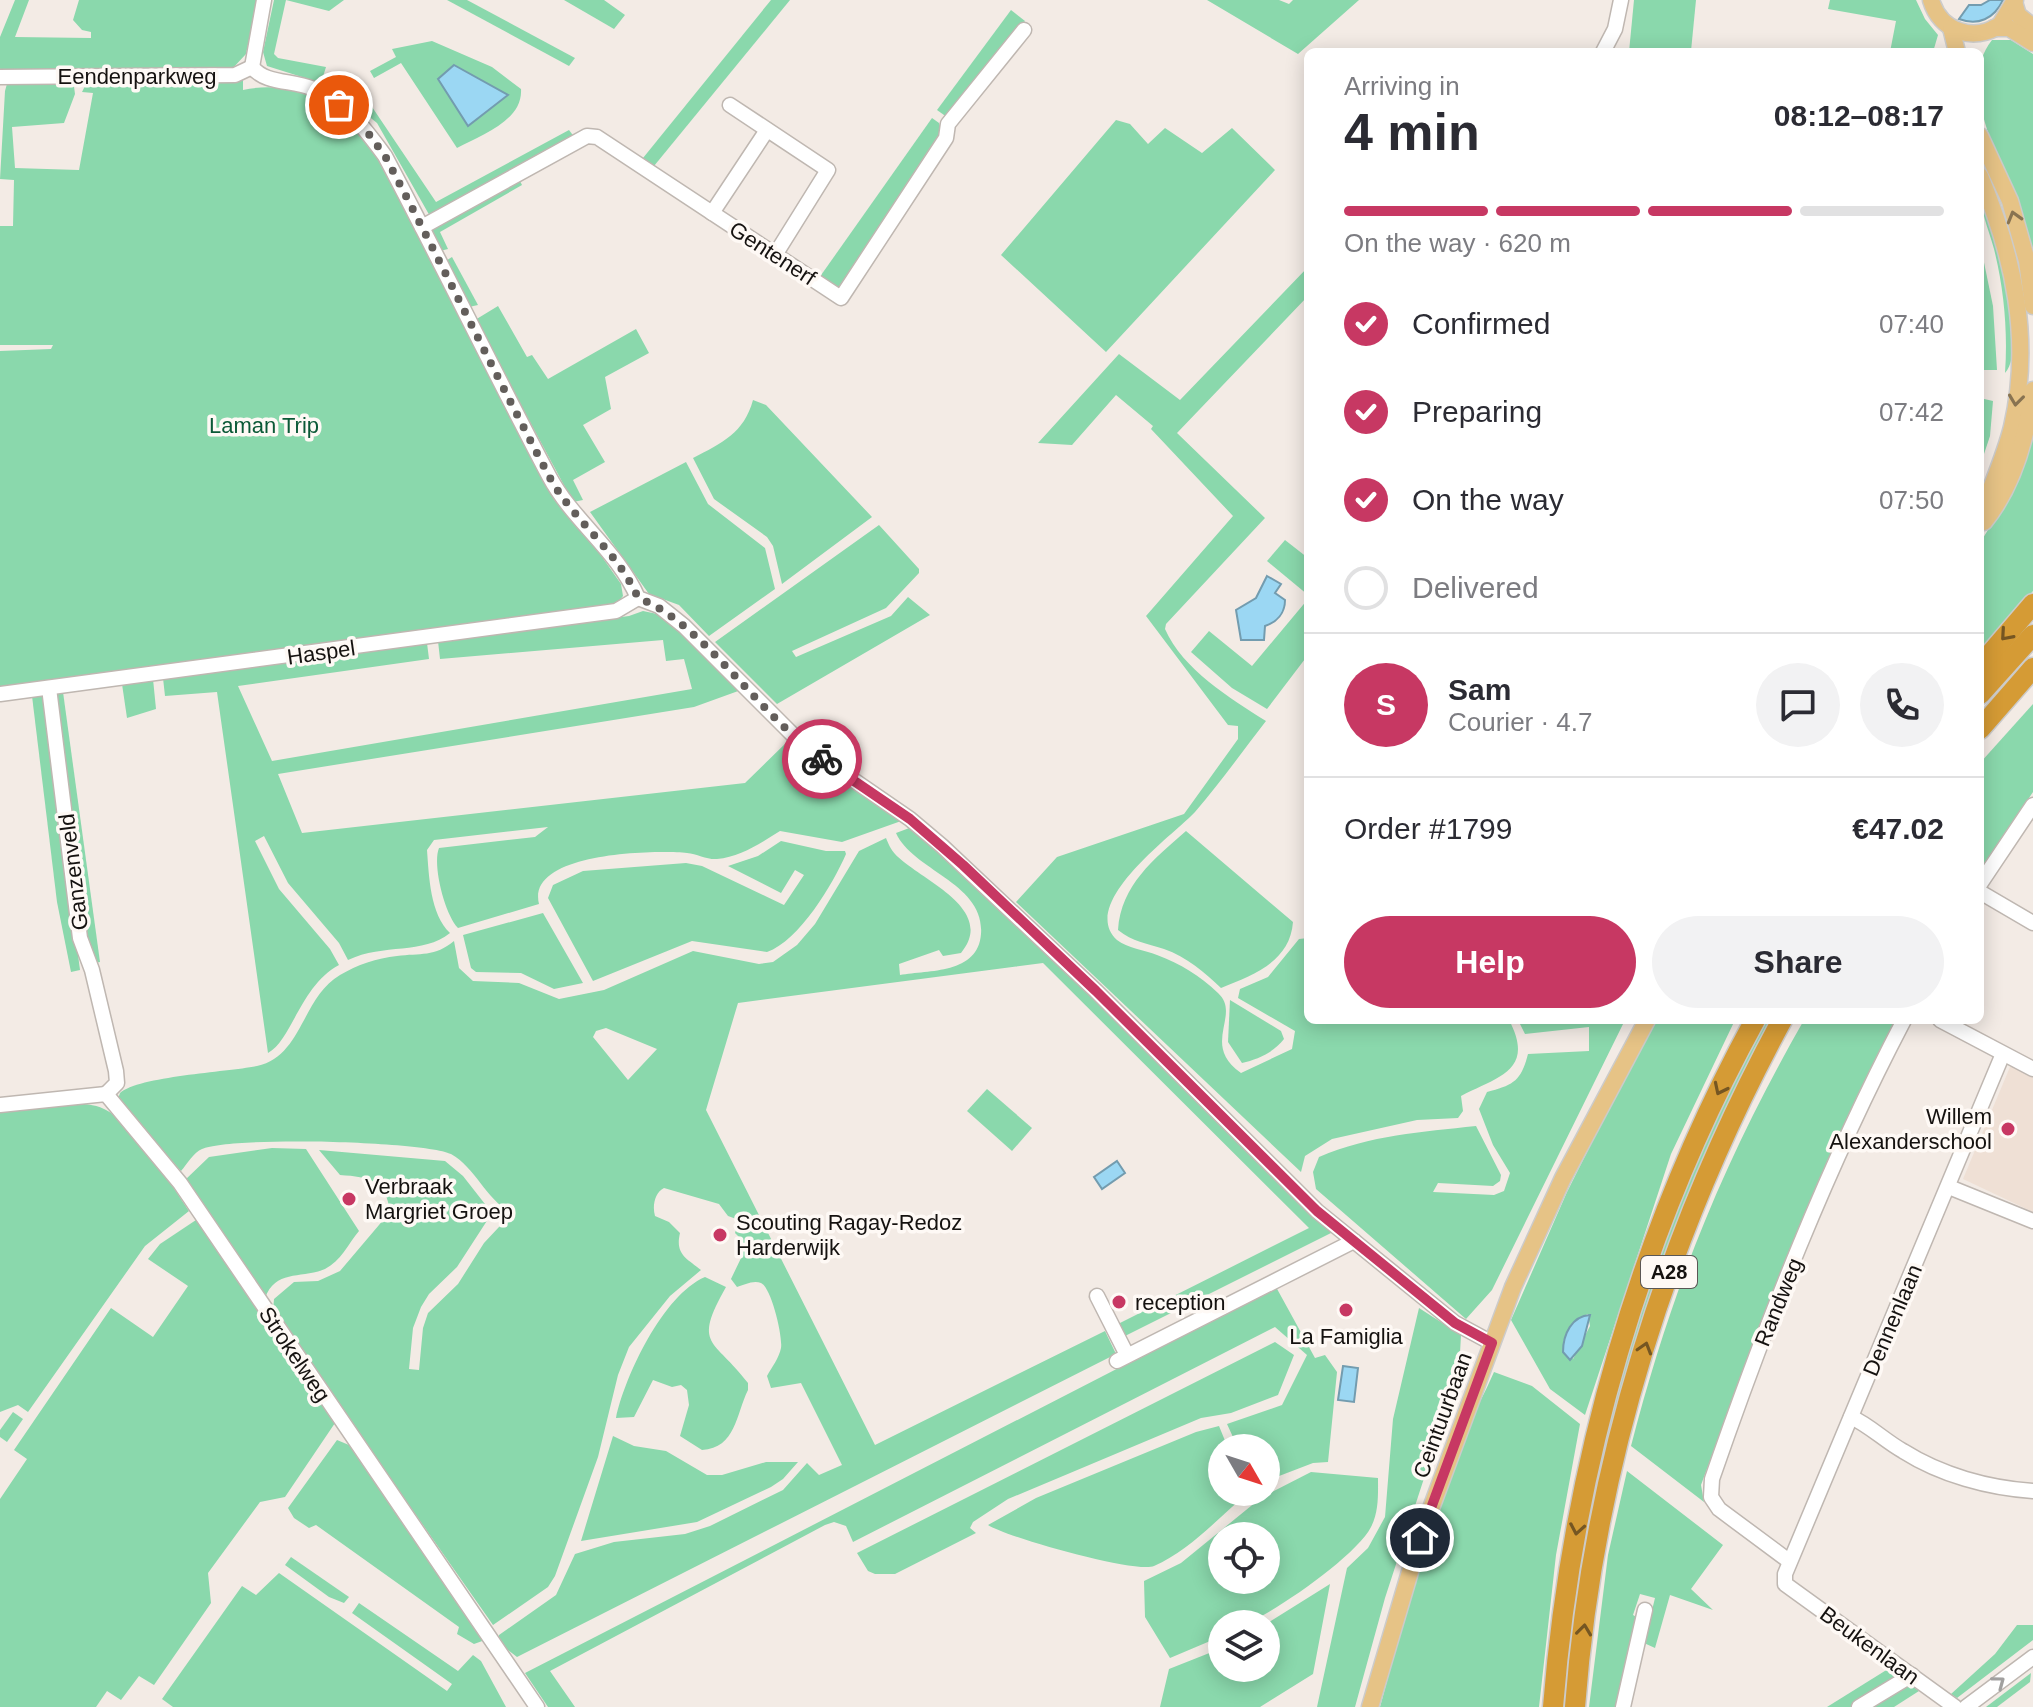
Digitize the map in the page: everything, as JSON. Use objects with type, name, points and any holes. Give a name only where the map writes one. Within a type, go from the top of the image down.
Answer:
[{"type":"highway","points":[[1984,661],[2033,604]]},
{"type":"highway","points":[[1984,690],[2033,635]]},
{"type":"highway","points":[[1984,724],[2033,668]]},
{"type":"highway","points":[[1984,734],[2033,686]]},
{"type":"highway","name":"A28","points":[[1553,1707],[1565,1600],[1602,1409],[1670,1204],[1706,1118],[1753,1024]]},
{"type":"highway","name":"A28","points":[[1575,1707],[1585,1620],[1622,1423],[1672,1264],[1702,1187],[1780,1024]]},
{"type":"main road","points":[[1931,0],[1938,16],[1951,28],[1970,34],[2009,28],[2033,43]]},
{"type":"main road","points":[[2014,1],[2018,15],[2033,27]]},
{"type":"main road","points":[[1976,48],[1989,30],[2009,15],[2014,1]]},
{"type":"main road","points":[[1951,28],[1956,48]]},
{"type":"main road","points":[[1984,145],[2010,201],[2027,261],[2033,306]]},
{"type":"main road","points":[[1984,187],[2012,267],[2020,338],[2012,427],[1984,508]]},
{"type":"main road","points":[[1984,521],[1998,502],[2020,453],[2033,390]]},
{"type":"main road","name":"Ceintuurbaan","points":[[1370,1707],[1420,1538],[1513,1287],[1563,1178],[1645,1024]]},
{"type":"street","points":[[264,0],[252,67],[263,77],[312,89],[354,114],[385,156],[550,478],[598,541],[627,572],[638,598],[659,606],[684,626],[804,746],[910,819],[1003,903],[1317,1211],[1455,1323],[1492,1343]]},
{"type":"street","points":[[1605,48],[1615,29],[1621,0]]},
{"type":"street","name":"Gentenerf","points":[[422,227],[587,136],[597,137],[841,298],[946,138],[948,124],[1024,30]]},
{"type":"street","name":"Eendenparkweg","points":[[0,77],[235,75],[252,67]]},
{"type":"street","points":[[730,105],[829,174],[775,255]]},
{"type":"street","points":[[712,213],[767,130]]},
{"type":"street","name":"Haspel","points":[[0,694],[616,611],[638,598]]},
{"type":"street","name":"Ganzenveld","points":[[49,688],[80,938],[92,970],[116,1071],[117,1083],[106,1094]]},
{"type":"street","points":[[1984,878],[2033,805]]},
{"type":"street","points":[[1984,894],[2033,923]]},
{"type":"street","name":"Randweg","points":[[1789,1561],[1719,1509],[1711,1497],[1712,1479],[1749,1371],[1805,1234],[1874,1077],[1902,1024]]},
{"type":"street","points":[[1947,1024],[2002,1056],[2033,1069]]},
{"type":"street","name":"Dennenlaan","points":[[1785,1584],[1789,1561],[2002,1056]]},
{"type":"street","points":[[0,1105],[106,1094]]},
{"type":"street","name":"Strokelweg","points":[[106,1094],[180,1183],[537,1707]]},
{"type":"street","points":[[1949,1187],[2033,1221]]},
{"type":"street","points":[[1097,1296],[1122,1358],[1354,1241]]},
{"type":"street","points":[[1851,1417],[1907,1454],[1943,1471],[1982,1483],[2033,1491]]},
{"type":"street","name":"Beukenlaan","points":[[1785,1584],[1955,1707]]},
{"type":"street","points":[[1623,1707],[1645,1610]]},
{"type":"street","points":[[1966,1707],[2033,1657]]},
{"type":"street","points":[[1859,1707],[1912,1675]]},
{"type":"shaded area","name":"Willem Alexanderschool","points":[[2016,1066],[2033,1073],[2033,1212],[1963,1179],[2010,1067]]},
{"type":"green space","points":[[15,0],[29,0],[15,37],[91,38],[91,32],[82,30],[73,20],[79,0],[257,0],[246,54],[232,69],[0,72],[0,37]]},
{"type":"green space","points":[[274,0],[286,0],[274,54],[278,58],[326,67],[321,83],[267,66],[263,52]]},
{"type":"green space","points":[[286,0],[344,0],[329,11]]},
{"type":"green space","points":[[447,0],[467,0],[575,58],[569,66]]},
{"type":"green space","points":[[564,0],[604,0],[625,15],[614,29]]},
{"type":"green space","points":[[771,0],[790,0],[654,166],[643,158]]},
{"type":"green space","points":[[1207,0],[1279,0],[1289,4],[1293,0],[1359,0],[1298,54]]},
{"type":"green space","points":[[1634,0],[1696,0],[1691,48],[1629,48]]},
{"type":"green space","points":[[1830,0],[1916,0],[1925,19],[1938,35],[1934,48],[1891,48],[1896,21],[1828,9]]},
{"type":"green space","points":[[1011,10],[1025,21],[951,120],[937,110]]},
{"type":"green space","points":[[1992,40],[2011,40],[2033,54],[2033,272],[2009,188],[1984,120],[1984,54]]},
{"type":"green space","points":[[432,41],[492,67],[521,89],[520,100],[508,118],[457,148],[401,63],[374,78],[370,71],[396,57],[392,49]]},
{"type":"green space","name":"Laman Trip","points":[[73,79],[75,94],[64,123],[12,127],[15,168],[79,170],[93,93],[82,92],[88,80],[243,79],[243,90],[263,87],[299,92],[345,119],[371,147],[575,518],[621,584],[623,596],[616,605],[0,690],[0,351],[51,349],[53,345],[0,345],[0,226],[13,226],[14,180],[0,179],[5,91],[8,80]]},
{"type":"green space","points":[[344,88],[366,98],[436,202],[569,130],[575,138],[431,218],[377,123],[336,90]]},
{"type":"green space","points":[[932,118],[939,123],[943,136],[838,291],[819,278]]},
{"type":"green space","points":[[1116,120],[1130,124],[1148,144],[1165,128],[1202,153],[1232,128],[1275,170],[1106,352],[1001,255]]},
{"type":"green space","points":[[520,181],[522,185],[440,232],[448,249],[440,251],[430,232],[435,226]]},
{"type":"green space","points":[[1984,200],[2001,254],[2012,311],[2012,358],[2005,373],[2003,295],[1984,215]]},
{"type":"green space","points":[[452,257],[478,305],[469,307],[444,262]]},
{"type":"green space","points":[[1984,262],[1993,306],[1997,370],[1984,370]]},
{"type":"green space","points":[[1304,271],[1304,300],[1177,433],[1265,518],[1166,624],[1165,629],[1173,644],[1195,670],[1266,721],[1195,812],[1151,852],[1119,889],[1110,907],[1108,925],[1121,943],[1182,966],[1218,993],[1226,1011],[1223,1051],[1241,1073],[1292,1049],[1295,1031],[1238,998],[1240,989],[1268,977],[1299,939],[1304,938],[1304,1024],[1511,1024],[1516,1037],[1518,1051],[1509,1070],[1461,1096],[1463,1111],[1458,1118],[1417,1120],[1332,1139],[1305,1156],[1301,1172],[1016,902],[1057,857],[1184,814],[1238,739],[1238,726],[1228,725],[1146,616],[1233,516],[1151,429],[1153,426],[1116,395],[1072,445],[1038,443],[1119,354],[1180,400]]},
{"type":"green space","points":[[498,306],[527,357],[532,355],[548,379],[636,329],[649,353],[605,377],[611,409],[583,425],[605,462],[573,480],[583,500],[573,502],[475,320]]},
{"type":"green space","points":[[1984,399],[1993,401],[1990,436],[1984,454]]},
{"type":"green space","points":[[753,400],[766,405],[872,517],[782,584],[773,546],[767,537],[714,499],[693,458],[738,429]]},
{"type":"green space","points":[[2033,416],[2033,591],[1984,650],[1984,536],[2005,502]]},
{"type":"green space","points":[[686,462],[708,504],[765,548],[775,589],[709,636],[679,605],[649,594],[590,512]]},
{"type":"green space","points":[[879,525],[919,569],[919,573],[886,608],[792,651],[796,657],[891,616],[908,597],[930,615],[777,704],[715,642]]},
{"type":"green space","points":[[1285,540],[1304,555],[1304,592],[1267,561]]},
{"type":"green space","points":[[1304,604],[1304,660],[1267,709],[1232,688],[1191,652],[1209,631],[1252,666]]},
{"type":"green space","points":[[643,611],[667,616],[741,690],[694,707],[278,774],[302,833],[745,783],[790,739],[904,820],[842,842],[780,831],[758,845],[726,858],[649,852],[596,858],[572,864],[552,874],[540,887],[539,904],[458,928],[441,890],[437,866],[439,848],[535,837],[548,827],[434,840],[427,850],[432,894],[438,916],[450,933],[428,944],[375,952],[348,960],[339,943],[288,883],[264,836],[255,841],[279,889],[330,949],[339,965],[315,986],[284,1037],[268,1053],[217,692],[165,696],[163,678],[427,643],[429,659],[238,686],[272,761],[692,689],[684,659],[666,661],[663,640],[440,659],[438,641],[629,616]]},
{"type":"green space","points":[[153,679],[156,709],[127,718],[122,684]]},
{"type":"green space","points":[[63,692],[100,962],[90,964],[55,694]]},
{"type":"green space","points":[[44,695],[80,970],[71,972],[57,902],[32,696]]},
{"type":"green space","points":[[2033,704],[2033,792],[1984,864],[1984,759]]},
{"type":"green space","points":[[912,827],[945,854],[1335,1231],[1123,1337],[1116,1325],[1309,1228],[1043,963],[738,1003],[706,1110],[875,1445],[1105,1331],[1116,1354],[517,1657],[499,1643],[499,1635],[556,1595],[575,1554],[614,1542],[685,1534],[710,1526],[783,1490],[807,1463],[819,1475],[842,1465],[801,1383],[771,1388],[767,1376],[780,1352],[781,1342],[776,1312],[761,1283],[737,1287],[731,1279],[742,1256],[743,1241],[735,1233],[739,1220],[728,1216],[719,1204],[664,1188],[656,1196],[655,1216],[669,1222],[680,1233],[680,1251],[701,1270],[670,1296],[629,1347],[618,1375],[598,1457],[555,1576],[548,1587],[493,1625],[273,1311],[274,1299],[294,1282],[318,1281],[340,1271],[390,1212],[385,1193],[375,1182],[340,1175],[319,1150],[445,1161],[463,1176],[492,1213],[457,1267],[429,1294],[421,1307],[413,1328],[409,1369],[419,1370],[423,1328],[428,1313],[458,1284],[484,1243],[512,1213],[495,1200],[467,1167],[451,1154],[405,1146],[286,1141],[220,1145],[202,1149],[193,1155],[181,1171],[126,1111],[118,1099],[120,1093],[145,1082],[257,1066],[272,1060],[293,1039],[317,997],[340,975],[382,958],[434,952],[454,941],[459,968],[473,981],[519,983],[559,999],[604,990],[693,951],[759,964],[773,962],[797,945],[815,924],[859,851],[886,838],[895,854],[950,896],[970,922],[970,937],[961,953],[943,956],[939,950],[899,964],[900,975],[950,968],[962,963],[978,947],[981,934],[979,917],[972,902],[917,858],[896,833]],"holes":[[[606,1028],[657,1049],[628,1080],[593,1037],[596,1031]]]},
{"type":"green space","points":[[1186,831],[1293,922],[1285,947],[1277,957],[1257,972],[1221,988],[1180,956],[1134,940],[1118,930],[1120,914],[1132,886],[1151,863]]},
{"type":"green space","points":[[781,841],[826,851],[845,851],[846,854],[824,895],[803,924],[779,946],[767,952],[692,941],[593,981],[548,898],[553,885],[583,871],[686,863],[702,866],[784,905],[804,875],[795,870],[781,893],[728,866],[758,856]]},
{"type":"green space","points":[[543,913],[583,983],[554,989],[521,973],[476,972],[471,968],[463,935]]},
{"type":"green space","points":[[1230,1000],[1281,1031],[1284,1039],[1265,1055],[1242,1063],[1228,1042]]},
{"type":"green space","points":[[1520,1024],[1623,1024],[1492,1290],[1466,1319],[1316,1189],[1313,1172],[1319,1157],[1358,1144],[1476,1126],[1501,1175],[1500,1181],[1493,1186],[1438,1183],[1433,1192],[1494,1195],[1504,1191],[1510,1173],[1493,1145],[1479,1109],[1487,1092],[1515,1080],[1528,1054],[1589,1051],[1589,1027],[1525,1034]]},
{"type":"green space","points":[[1651,1024],[1733,1024],[1671,1154],[1585,1415],[1550,1389],[1511,1320],[1567,1192]],"holes":[[[1588,1314],[1590,1326],[1573,1359],[1563,1343],[1575,1322]]]},
{"type":"green space","points":[[1762,1024],[1772,1024],[1645,1325],[1569,1707],[1560,1707],[1591,1493],[1621,1367],[1650,1277],[1722,1105]]},
{"type":"green space","points":[[1802,1024],[1893,1024],[1817,1193],[1746,1367],[1701,1485],[1704,1502],[1631,1446],[1664,1333],[1702,1227],[1775,1073]]},
{"type":"green space","points":[[987,1089],[1032,1128],[1012,1151],[967,1111]]},
{"type":"green space","points":[[72,1103],[100,1107],[126,1126],[189,1211],[145,1246],[28,1412],[18,1405],[0,1412],[0,1110]]},
{"type":"green space","points":[[272,1148],[306,1149],[359,1231],[331,1266],[282,1279],[265,1298],[185,1180],[209,1157]]},
{"type":"green space","points":[[196,1220],[335,1423],[285,1497],[260,1502],[208,1573],[211,1603],[154,1685],[139,1676],[121,1700],[107,1691],[96,1707],[0,1707],[0,1499],[27,1459],[14,1450],[111,1308],[153,1337],[188,1286],[148,1259],[160,1244]]},
{"type":"green space","points":[[705,1277],[726,1287],[710,1321],[712,1341],[748,1383],[748,1390],[728,1436],[713,1448],[702,1450],[680,1436],[689,1405],[687,1390],[681,1385],[672,1387],[653,1380],[634,1417],[616,1418],[628,1381],[648,1338],[675,1301]]},
{"type":"green space","points":[[1276,1287],[1315,1358],[1325,1355],[1337,1372],[1328,1462],[1313,1463],[1280,1476],[1280,1434],[1232,1434],[1227,1424],[1282,1405],[1307,1355],[1275,1327],[853,1542],[846,1526],[834,1522],[825,1525],[550,1671],[575,1707],[548,1707],[525,1673]]},
{"type":"green space","points":[[1419,1308],[1461,1335],[1459,1371],[1385,1598],[1355,1707],[1317,1707],[1347,1568],[1368,1548],[1385,1517],[1393,1419]]},
{"type":"green space","points":[[1275,1342],[1294,1355],[1278,1395],[1231,1413],[1201,1418],[1008,1499],[973,1522],[970,1528],[976,1533],[895,1574],[868,1571],[857,1553]]},
{"type":"green space","points":[[1494,1372],[1532,1386],[1580,1424],[1556,1555],[1539,1707],[1380,1707],[1440,1499],[1465,1432]]},
{"type":"green space","points":[[13,1412],[23,1419],[7,1442],[0,1437],[0,1430]]},
{"type":"green space","points":[[1219,1426],[1222,1434],[1208,1434],[1208,1506],[1233,1506],[1215,1522],[1208,1522],[1208,1528],[1191,1543],[1154,1566],[1123,1565],[1071,1553],[1019,1538],[988,1525],[1036,1498],[1196,1432]]},
{"type":"green space","points":[[613,1436],[634,1446],[666,1451],[707,1475],[722,1475],[766,1462],[798,1462],[771,1487],[697,1522],[581,1541]]},
{"type":"green space","points":[[337,1440],[349,1445],[485,1640],[474,1644],[457,1634],[459,1627],[316,1525],[309,1528],[294,1518],[288,1508]]},
{"type":"green space","points":[[1627,1471],[1723,1545],[1691,1589],[1713,1610],[1670,1595],[1655,1648],[1644,1643],[1655,1598],[1640,1594],[1633,1615],[1640,1619],[1618,1707],[1589,1707],[1608,1555]]},
{"type":"green space","points":[[1311,1472],[1378,1478],[1374,1521],[1363,1539],[1334,1567],[1271,1610],[1208,1610],[1208,1642],[1170,1658],[1145,1617],[1144,1581],[1181,1563],[1208,1541],[1208,1594],[1280,1594],[1280,1522],[1231,1522],[1251,1506],[1280,1506],[1280,1488]]},
{"type":"green space","points":[[291,1557],[349,1597],[344,1603],[329,1597],[285,1565]]},
{"type":"green space","points":[[279,1573],[447,1691],[452,1684],[352,1613],[359,1603],[458,1671],[473,1655],[481,1661],[506,1707],[173,1707],[162,1699],[242,1586],[256,1595]]},
{"type":"green space","points":[[1330,1584],[1313,1674],[1260,1707],[1160,1707],[1169,1669],[1208,1654],[1208,1682],[1280,1682],[1280,1615]]},
{"type":"green space","points":[[2017,1625],[2033,1625],[2033,1640],[1957,1698],[1951,1694],[1995,1654]]},
{"type":"green space","points":[[1888,1669],[1901,1678],[1854,1707],[1827,1707]]},
{"type":"green space","points":[[2031,1673],[2030,1682],[1997,1707],[1986,1707]]},
{"type":"green space","points":[[1908,1683],[1919,1691],[1894,1707],[1869,1707]]},
{"type":"water","points":[[1990,0],[2003,0],[1990,16],[1973,22],[1959,19],[1969,5],[1981,5]]},
{"type":"water","points":[[454,65],[508,95],[468,126],[438,79]]},
{"type":"water","points":[[1267,576],[1281,584],[1275,593],[1285,600],[1284,609],[1277,619],[1265,626],[1264,640],[1241,640],[1236,610],[1256,598]]},
{"type":"water","points":[[1117,1161],[1125,1173],[1102,1189],[1094,1177]]},
{"type":"water","points":[[1590,1315],[1582,1346],[1570,1360],[1563,1352],[1567,1333],[1574,1322]]},
{"type":"water","points":[[1343,1366],[1358,1368],[1354,1402],[1338,1400]]},
{"type":"way so far","points":[[339,105],[354,114],[385,156],[550,478],[598,541],[627,572],[638,598],[659,606],[684,626],[769,714],[822,759]]},
{"type":"place","name":"Willem Alexanderschool","points":[[2008,1129]]},
{"type":"place","name":"Verbraak Margriet Groep","points":[[349,1199]]},
{"type":"place","name":"Scouting Ragay-Redoz Harderwijk","points":[[720,1235]]},
{"type":"place","name":"reception","points":[[1119,1302]]},
{"type":"place","name":"La Famiglia","points":[[1346,1310]]},
{"type":"route","points":[[822,759],[910,819],[963,865],[1096,991],[1317,1211],[1455,1323],[1492,1343],[1420,1538]]}]
